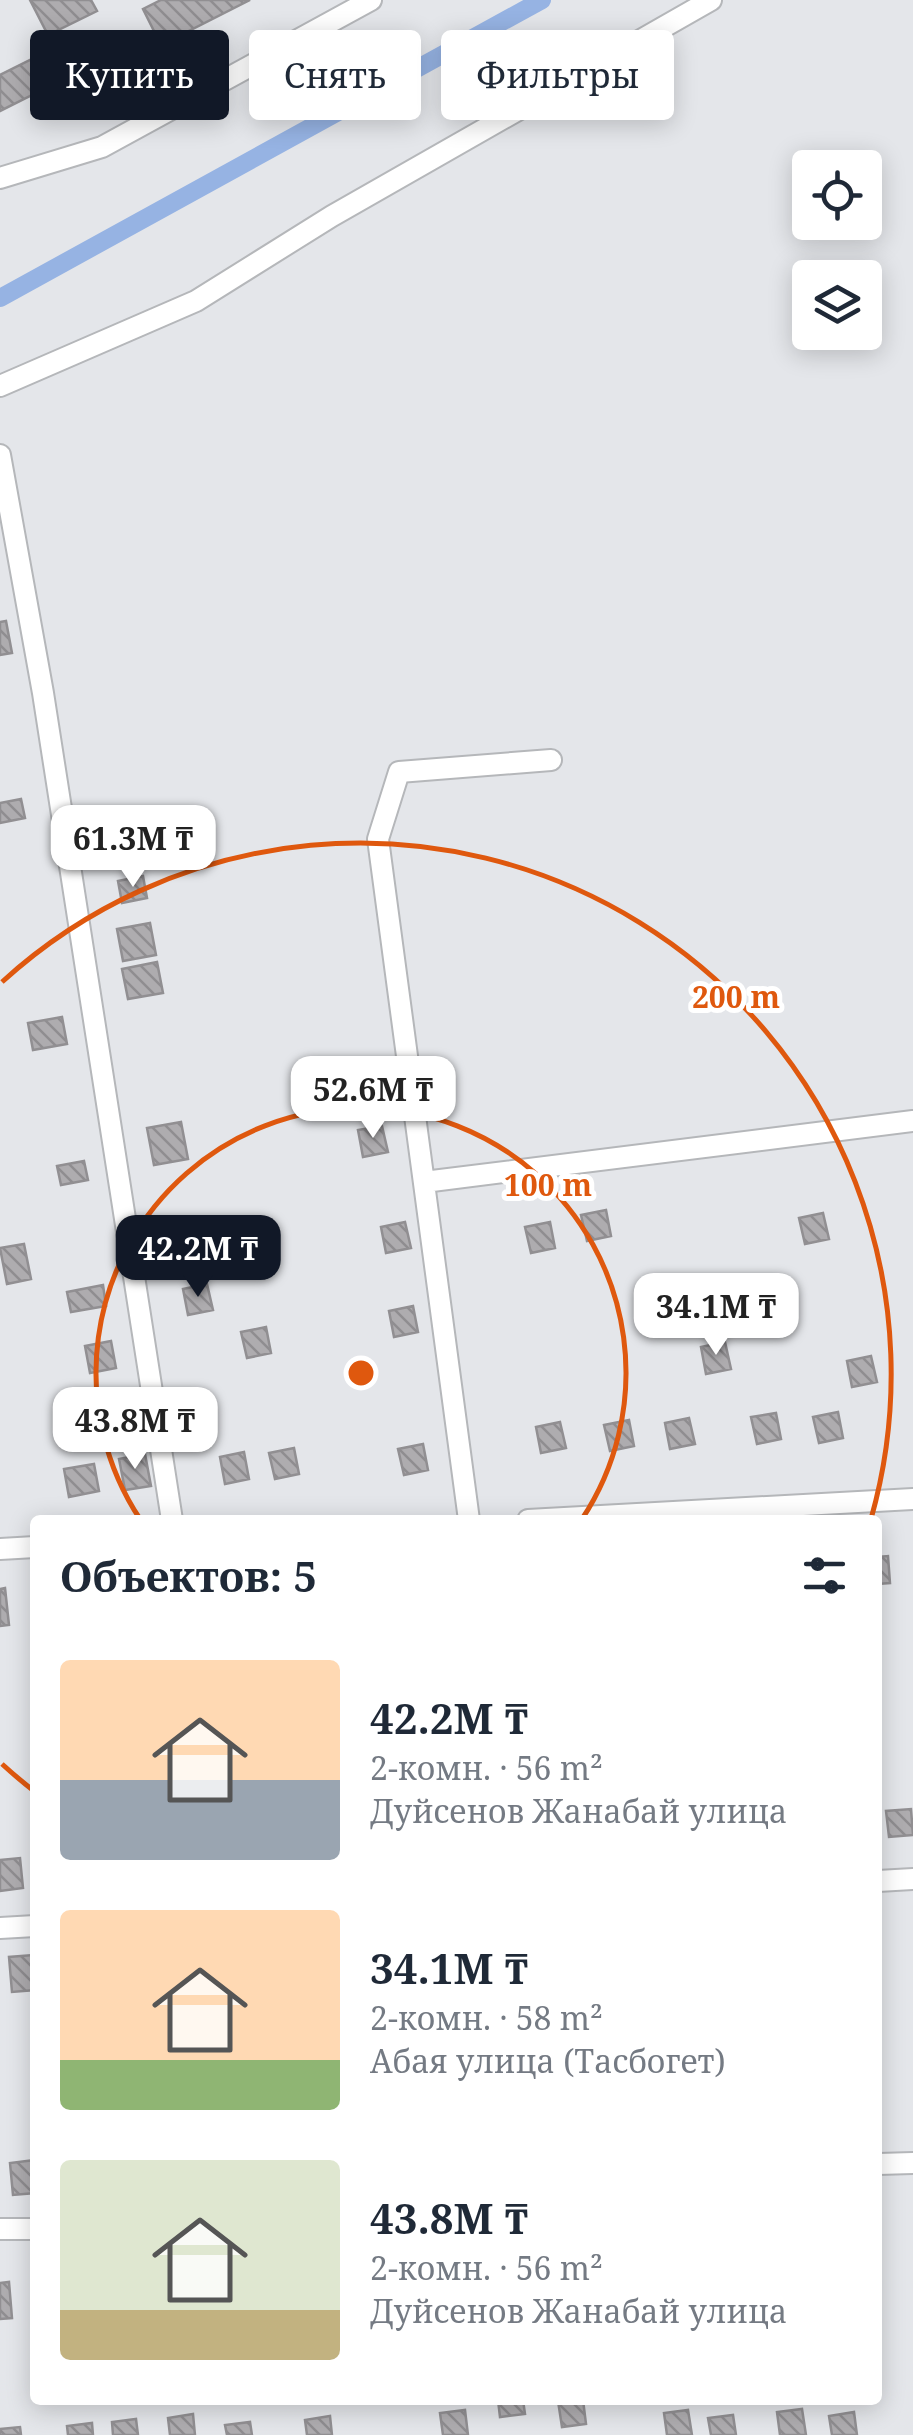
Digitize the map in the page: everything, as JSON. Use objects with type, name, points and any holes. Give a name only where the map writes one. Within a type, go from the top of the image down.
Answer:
[{"type":"street","points":[[0,178],[102,148],[371,0]]},
{"type":"street","points":[[0,386],[196,301],[332,216],[712,0]]},
{"type":"street","points":[[0,455],[42,692],[171,1515]]},
{"type":"street","points":[[468,1515],[378,839],[399,772],[551,760]]},
{"type":"street","points":[[424,1182],[913,1122]]},
{"type":"street","points":[[620,1515],[913,1499]]},
{"type":"street","points":[[0,1549],[30,1547]]},
{"type":"street","points":[[882,1880],[913,1879]]},
{"type":"street","points":[[0,1928],[30,1926]]},
{"type":"street","points":[[882,2164],[913,2163]]},
{"type":"street","points":[[0,2229],[30,2230]]},
{"type":"building","points":[[30,0],[91,0],[97,11],[58,30],[45,30]]},
{"type":"building","points":[[161,0],[250,0],[191,30],[154,30],[143,9]]},
{"type":"building","points":[[30,60],[30,96],[0,111],[0,75]]},
{"type":"building","points":[[6,621],[12,653],[0,655],[0,622]]},
{"type":"building","points":[[21,799],[25,818],[0,823],[0,803]]},
{"type":"building","points":[[143,876],[147,898],[122,903],[118,881]]},
{"type":"building","points":[[150,923],[156,955],[123,961],[117,929]]},
{"type":"building","points":[[157,962],[163,993],[128,999],[122,969]]},
{"type":"building","points":[[62,1017],[67,1044],[33,1050],[28,1023]]},
{"type":"building","points":[[389,1089],[395,1115],[370,1120],[365,1094]]},
{"type":"building","points":[[181,1122],[188,1159],[154,1165],[147,1128]]},
{"type":"building","points":[[382,1126],[388,1152],[363,1157],[358,1130]]},
{"type":"building","points":[[84,1161],[88,1180],[61,1185],[57,1166]]},
{"type":"building","points":[[606,1210],[611,1236],[587,1241],[581,1215]]},
{"type":"building","points":[[823,1213],[829,1239],[805,1244],[799,1218]]},
{"type":"building","points":[[405,1222],[411,1248],[386,1253],[381,1227]]},
{"type":"building","points":[[550,1222],[555,1248],[531,1253],[525,1227]]},
{"type":"building","points":[[24,1244],[31,1279],[7,1284],[0,1248]]},
{"type":"building","points":[[207,1284],[213,1310],[188,1315],[183,1289]]},
{"type":"building","points":[[103,1285],[106,1306],[71,1312],[67,1292]]},
{"type":"building","points":[[413,1306],[418,1332],[394,1337],[389,1311]]},
{"type":"building","points":[[266,1327],[271,1353],[247,1358],[241,1332]]},
{"type":"building","points":[[111,1341],[116,1368],[90,1373],[85,1346]]},
{"type":"building","points":[[725,1342],[731,1369],[706,1374],[701,1347]]},
{"type":"building","points":[[871,1356],[877,1382],[852,1387],[847,1361]]},
{"type":"building","points":[[838,1412],[843,1438],[819,1443],[813,1417]]},
{"type":"building","points":[[776,1413],[781,1439],[757,1444],[751,1417]]},
{"type":"building","points":[[689,1418],[695,1444],[670,1449],[665,1423]]},
{"type":"building","points":[[629,1420],[634,1446],[610,1451],[604,1425]]},
{"type":"building","points":[[560,1422],[566,1448],[541,1453],[536,1427]]},
{"type":"building","points":[[423,1444],[428,1470],[404,1475],[398,1449]]},
{"type":"building","points":[[294,1448],[299,1474],[275,1479],[269,1453]]},
{"type":"building","points":[[244,1452],[249,1479],[225,1484],[220,1457]]},
{"type":"building","points":[[145,1454],[151,1486],[125,1490],[119,1459]]},
{"type":"building","points":[[94,1464],[99,1491],[69,1497],[64,1469]]},
{"type":"building","points":[[888,1556],[890,1583],[882,1584],[882,1557]]},
{"type":"building","points":[[5,1588],[9,1625],[0,1626],[0,1589]]},
{"type":"building","points":[[911,1809],[913,1835],[889,1837],[886,1811]]},
{"type":"building","points":[[20,1858],[23,1888],[0,1891],[0,1860]]},
{"type":"building","points":[[30,1955],[30,1990],[12,1992],[9,1957]]},
{"type":"building","points":[[30,2161],[30,2193],[13,2195],[10,2163]]},
{"type":"building","points":[[9,2282],[12,2318],[0,2319],[0,2283]]},
{"type":"building","points":[[499,2405],[524,2405],[525,2414],[500,2417]]},
{"type":"building","points":[[559,2405],[584,2405],[586,2424],[562,2427]]},
{"type":"building","points":[[802,2409],[806,2435],[780,2435],[777,2412]]},
{"type":"building","points":[[465,2410],[468,2435],[443,2435],[440,2413]]},
{"type":"building","points":[[688,2410],[692,2435],[667,2435],[664,2413]]},
{"type":"building","points":[[854,2412],[857,2435],[832,2435],[829,2416]]},
{"type":"building","points":[[193,2414],[195,2435],[170,2435],[168,2418]]},
{"type":"building","points":[[733,2415],[736,2435],[711,2435],[708,2418]]},
{"type":"building","points":[[330,2416],[332,2435],[307,2435],[305,2420]]},
{"type":"building","points":[[136,2419],[138,2435],[113,2435],[112,2422]]},
{"type":"building","points":[[250,2422],[252,2435],[227,2435],[225,2425]]},
{"type":"building","points":[[92,2423],[93,2435],[68,2435],[67,2426]]},
{"type":"building","points":[[20,2427],[21,2435],[0,2435],[0,2429]]},
{"type":"waterway","points":[[0,298],[542,0]]}]
